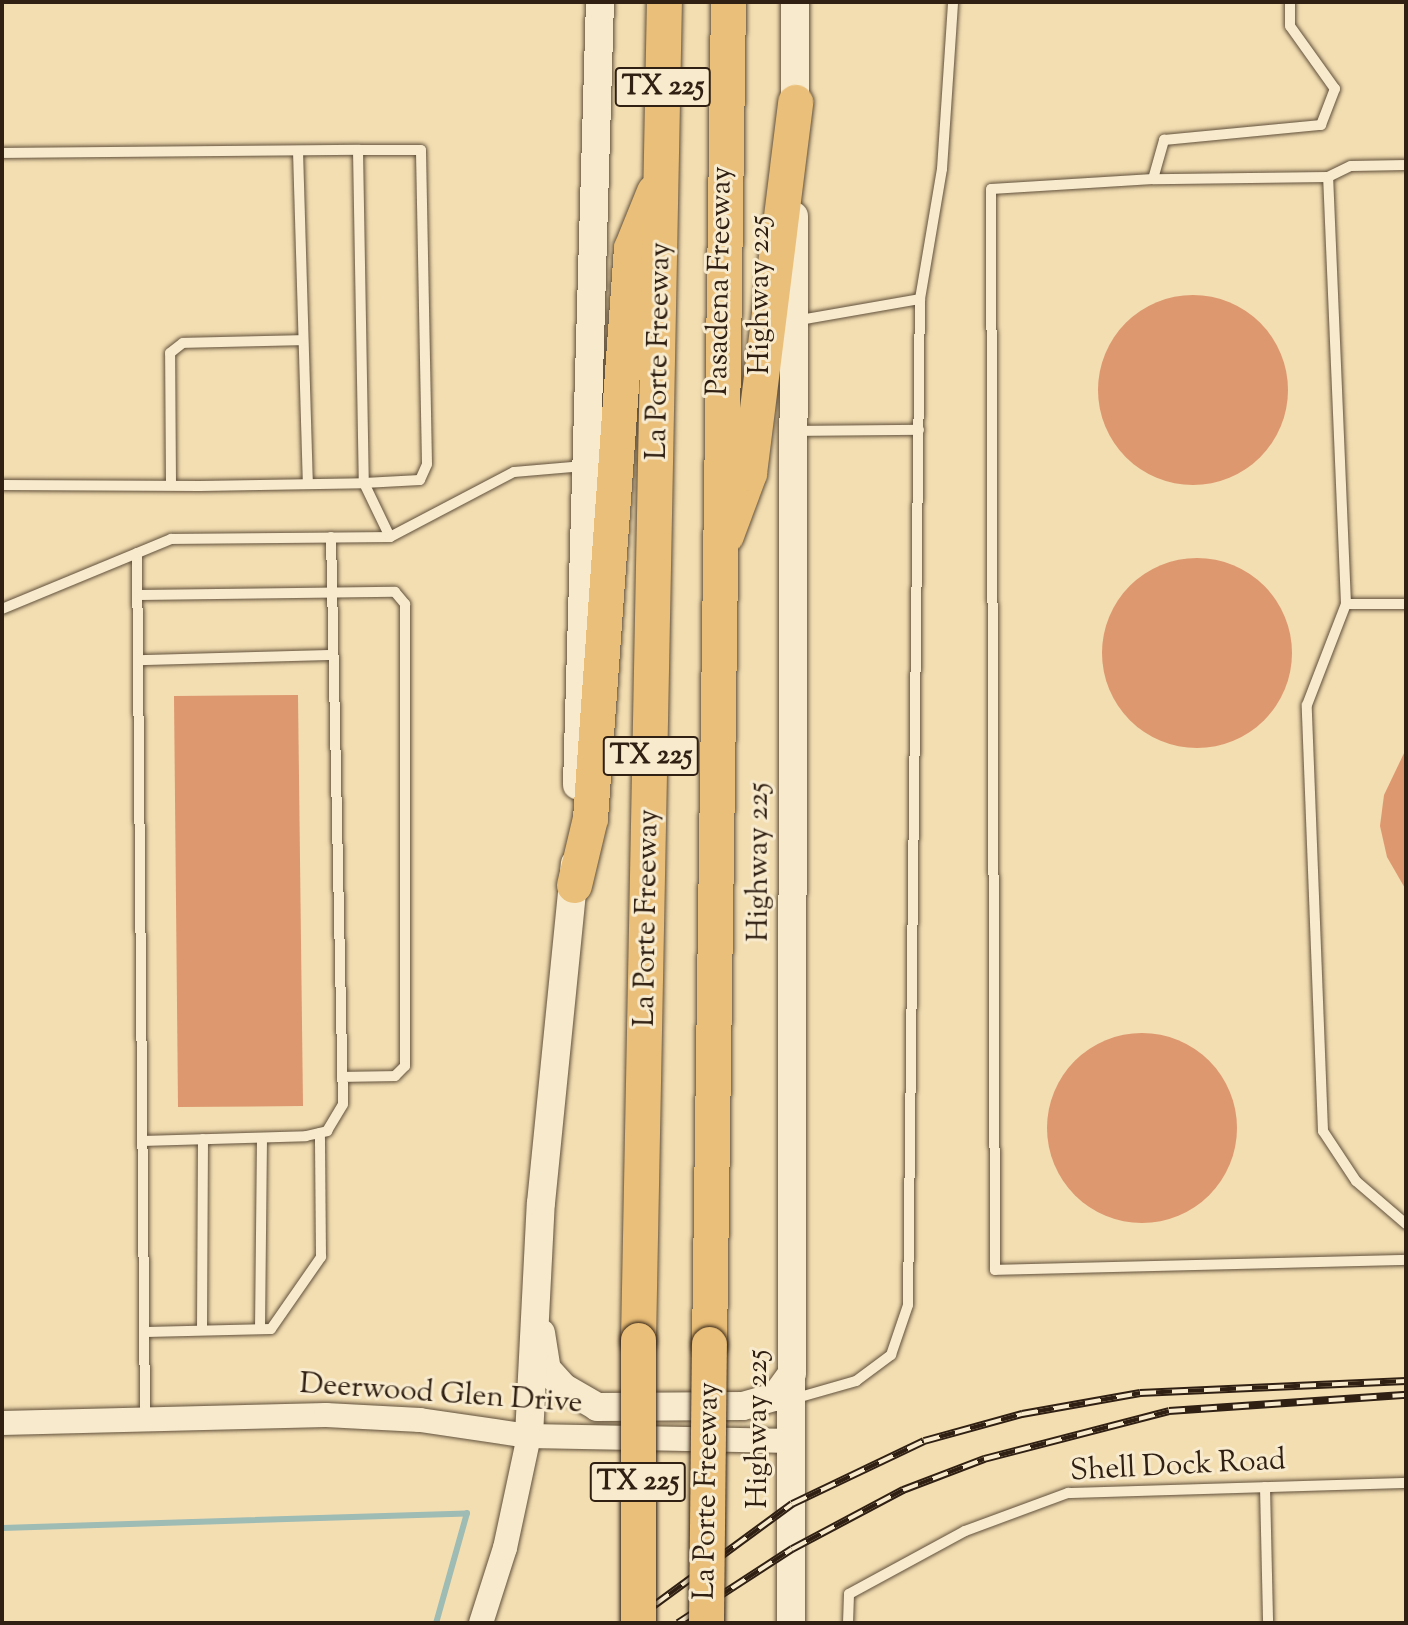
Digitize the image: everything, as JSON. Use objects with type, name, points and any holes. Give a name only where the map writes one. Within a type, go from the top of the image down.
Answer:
[{"type":"highway","name":"Pasadena Freeway","points":[[662,171],[664,2]]},
{"type":"highway","name":"Pasadena Freeway","points":[[716,561],[728,2]]},
{"type":"highway","points":[[716,561],[749,473],[795,102]]},
{"type":"highway","points":[[574,884],[590,818],[631,248],[662,171]]},
{"type":"highway","name":"La Porte Freeway","points":[[638,1623],[638,1340],[662,171]]},
{"type":"highway","name":"La Porte Freeway","points":[[706,1623],[716,561]]},
{"type":"main road","points":[[529,1436],[534,1289],[574,884],[584,466],[600,2]]},
{"type":"main road","name":"Highway 225","points":[[791,1623],[795,2]]},
{"type":"main road","points":[[534,1289],[547,1368],[563,1387],[597,1407],[743,1406],[775,1397],[792,1387]]},
{"type":"street","name":"Deerwood Glen Drive","points":[[2,1423],[326,1415],[420,1420],[529,1436],[793,1441]]},
{"type":"street","points":[[481,1623],[505,1548],[529,1436]]},
{"type":"lane","points":[[792,1387],[856,1381],[891,1355],[908,1305],[920,299],[942,169],[953,2]]},
{"type":"lane","points":[[1153,178],[1164,141],[1321,125],[1335,89],[1290,26],[1290,2]]},
{"type":"lane","points":[[358,150],[364,483],[390,537]]},
{"type":"lane","points":[[2,153],[421,150],[427,464],[419,480],[364,483],[2,485]]},
{"type":"lane","points":[[298,151],[308,484]]},
{"type":"lane","points":[[1406,166],[1351,166],[1328,177],[1153,178],[990,189],[995,1270],[1406,1260]]},
{"type":"lane","points":[[1328,177],[1346,604],[1307,705],[1323,1131],[1356,1181],[1406,1224]]},
{"type":"lane","points":[[794,321],[920,299]]},
{"type":"lane","points":[[171,482],[170,353],[183,344],[303,340]]},
{"type":"lane","points":[[794,431],[919,430]]},
{"type":"lane","points":[[2,608],[172,539],[390,537],[514,472],[584,466]]},
{"type":"lane","points":[[146,1332],[271,1329],[321,1258],[320,1133],[343,1104],[331,537]]},
{"type":"lane","points":[[137,554],[142,660],[145,1420]]},
{"type":"lane","points":[[139,595],[395,592],[405,604],[405,1066],[396,1076],[342,1077]]},
{"type":"lane","points":[[1346,604],[1406,604]]},
{"type":"lane","points":[[142,660],[333,655]]},
{"type":"lane","points":[[142,1141],[262,1138],[320,1133]]},
{"type":"lane","points":[[260,1329],[262,1138]]},
{"type":"lane","points":[[202,1331],[203,1139]]},
{"type":"lane","name":"Shell Dock Road","points":[[848,1623],[849,1594],[965,1531],[1068,1493],[1406,1483]]},
{"type":"lane","points":[[1265,1487],[1268,1623]]},
{"type":"building","points":[[1193,295],[1229,302],[1260,323],[1281,354],[1288,390],[1281,426],[1260,457],[1229,478],[1193,485],[1157,478],[1126,457],[1105,426],[1098,390],[1105,354],[1126,323],[1157,302]]},
{"type":"building","points":[[1197,558],[1233,565],[1264,586],[1285,617],[1292,653],[1285,689],[1264,720],[1233,741],[1197,748],[1161,741],[1130,720],[1109,689],[1102,653],[1109,617],[1130,586],[1161,565]]},
{"type":"building","points":[[298,695],[303,1106],[178,1107],[174,696]]},
{"type":"building","points":[[1406,749],[1406,890],[1387,857],[1380,826],[1384,795]]},
{"type":"building","points":[[1142,1033],[1178,1040],[1209,1061],[1230,1092],[1237,1128],[1230,1164],[1209,1195],[1178,1216],[1142,1223],[1106,1216],[1075,1195],[1054,1164],[1047,1128],[1054,1092],[1075,1061],[1106,1040]]},
{"type":"waterway","points":[[2,1528],[467,1513],[436,1623]]},
{"type":"railway","points":[[630,1623],[792,1504],[924,1441],[1022,1414],[1140,1393],[1406,1381]]},
{"type":"railway","points":[[678,1623],[792,1549],[903,1490],[984,1459],[1169,1411],[1406,1395]]}]
